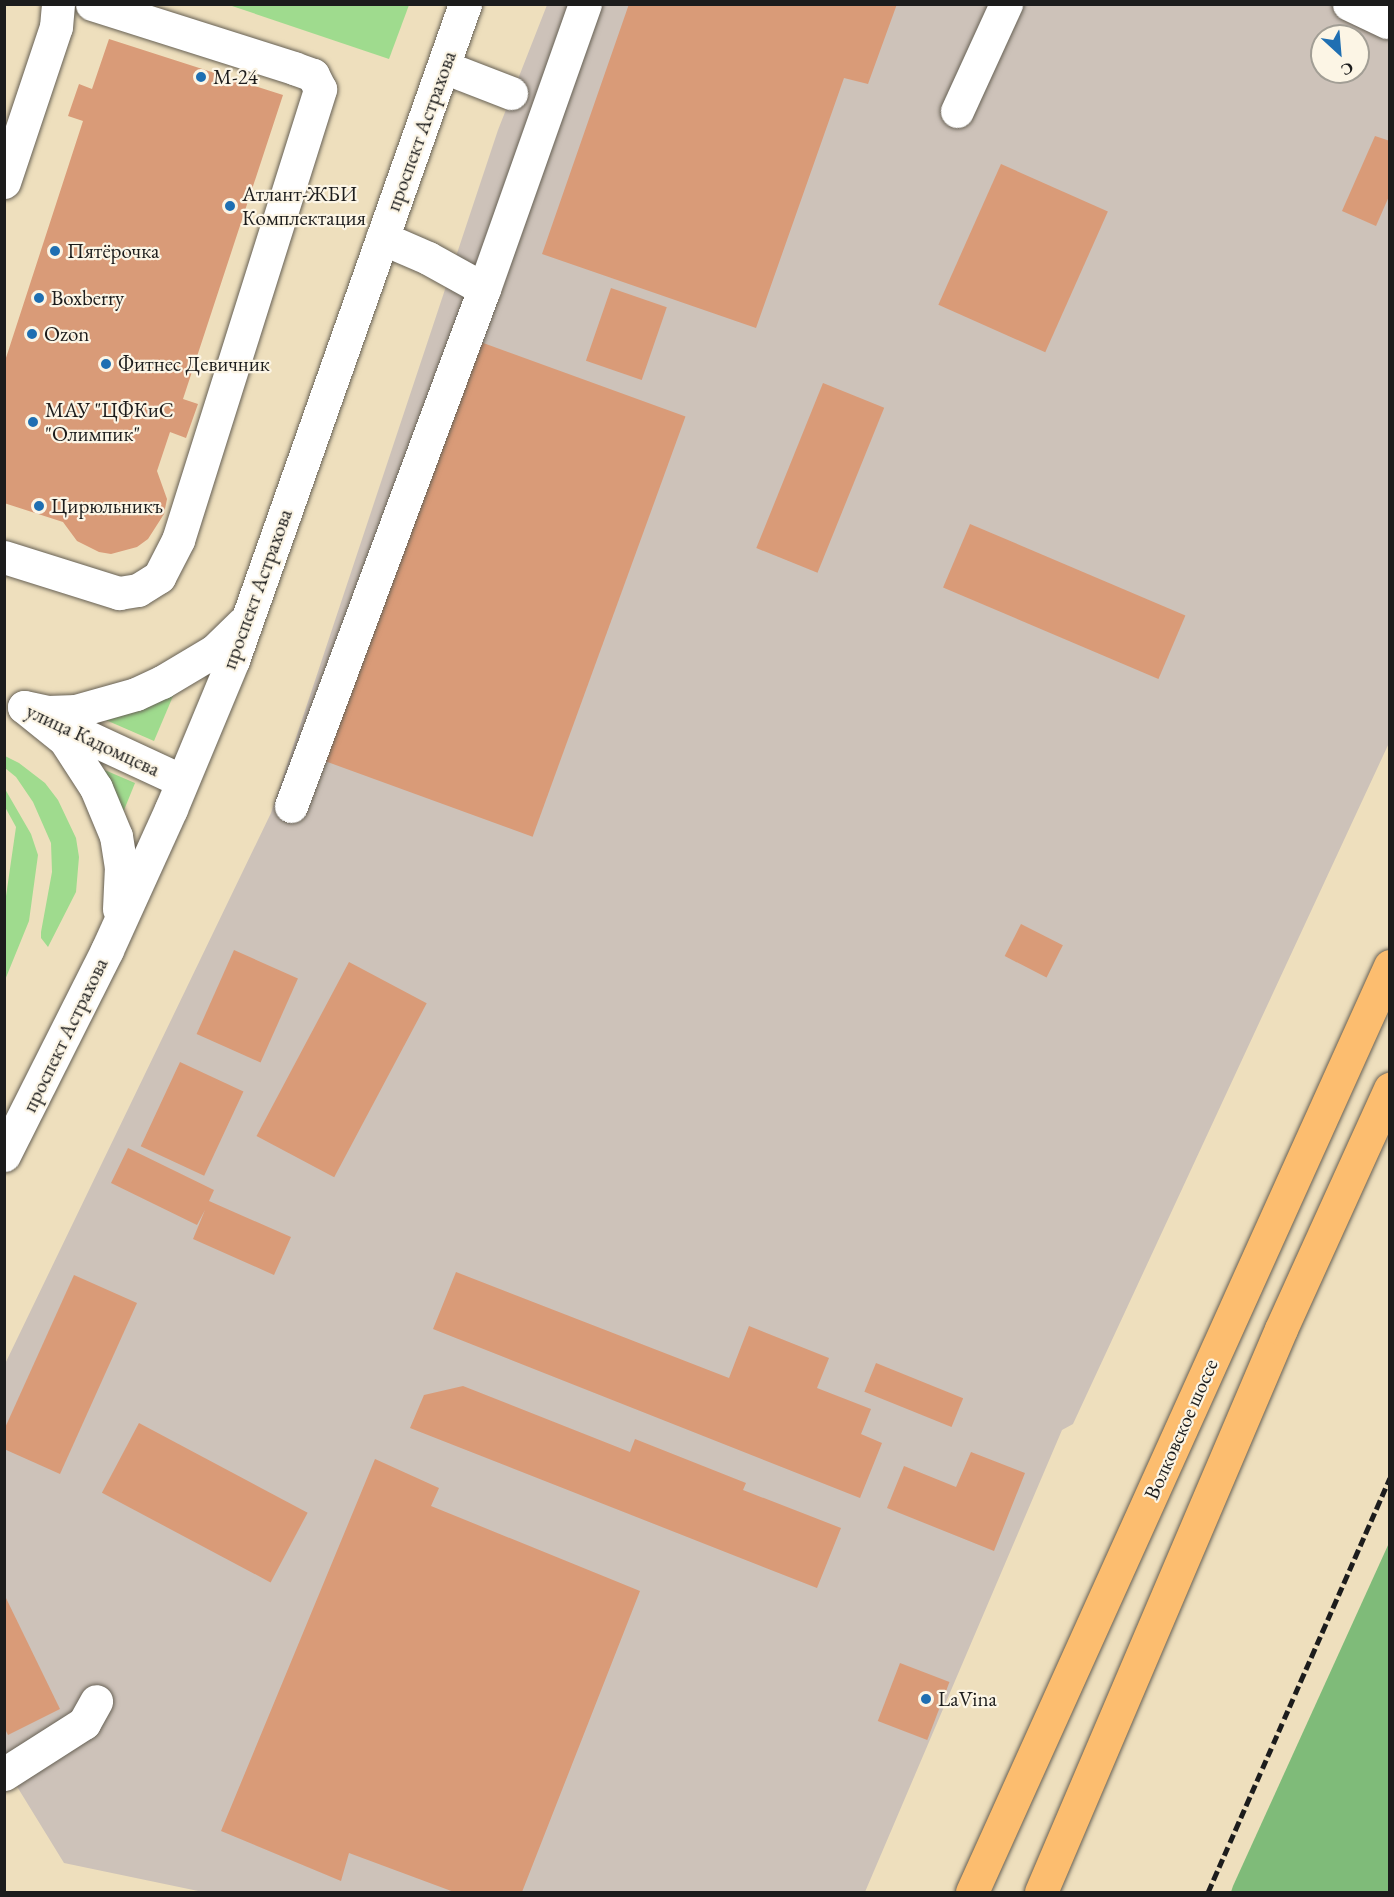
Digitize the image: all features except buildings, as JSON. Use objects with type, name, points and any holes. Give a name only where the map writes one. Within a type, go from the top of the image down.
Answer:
[{"type":"main road","name":"Волковское шоссе","points":[[972,1893],[1389,966]]},
{"type":"main road","points":[[1041,1893],[1276,1340],[1389,1089]]},
{"type":"street","points":[[4,182],[56,27],[58,4]]},
{"type":"street","points":[[4,557],[119,593],[138,591],[159,577],[178,540],[320,89],[313,75],[92,4]]},
{"type":"street","name":"проспект Астрахова","points":[[4,1155],[118,926],[182,781],[250,614],[465,4]]},
{"type":"street","points":[[291,806],[484,289],[585,4]]},
{"type":"street","points":[[957,111],[1006,4]]},
{"type":"street","points":[[1349,4],[1387,22]]},
{"type":"street","points":[[444,67],[511,93]]},
{"type":"street","points":[[382,238],[428,258],[484,289]]},
{"type":"street","points":[[14,702],[48,712],[76,711],[136,694],[214,651],[250,614]]},
{"type":"street","points":[[14,702],[64,740],[81,762],[106,809],[116,836],[121,866],[118,926]]},
{"type":"street","name":"улица Кадомцева","points":[[14,702],[182,781]]},
{"type":"street","points":[[4,1774],[84,1723],[96,1701]]},
{"type":"shaded area","points":[[547,5],[1389,5],[1389,743],[1073,1424],[1062,1430],[865,1892],[203,1892],[64,1863],[5,1767],[4,1366],[271,813],[498,130]]},
{"type":"green space","points":[[409,4],[389,59],[229,5]]},
{"type":"green space","points":[[179,682],[154,741],[92,714]]},
{"type":"green space","points":[[5,756],[19,763],[45,783],[58,800],[76,838],[79,857],[76,892],[48,947],[41,938],[41,932],[52,872],[51,843],[33,802],[16,777],[5,768]]},
{"type":"green space","points":[[86,762],[135,783],[120,820]]},
{"type":"green space","points":[[5,789],[31,834],[38,855],[29,921],[5,980],[5,903],[16,827],[5,807]]},
{"type":"green space","points":[[1389,1543],[1389,1892],[1231,1892],[1233,1886]]},
{"type":"railway","points":[[1208,1892],[1390,1478]]},
{"type":"place","name":"М-24","points":[[201,77]]},
{"type":"place","name":"Атлант-ЖБИ Комплектация","points":[[230,206]]},
{"type":"place","name":"Пятёрочка","points":[[55,251]]},
{"type":"place","name":"Boxberry","points":[[39,298]]},
{"type":"place","name":"Ozon","points":[[32,334]]},
{"type":"place","name":"Фитнес Девичник","points":[[106,364]]},
{"type":"place","name":"МАУ \"ЦФКиС \"Олимпик\"","points":[[33,422]]},
{"type":"place","name":"Цирюльникъ","points":[[39,506]]},
{"type":"place","name":"LaVina","points":[[926,1699]]}]
